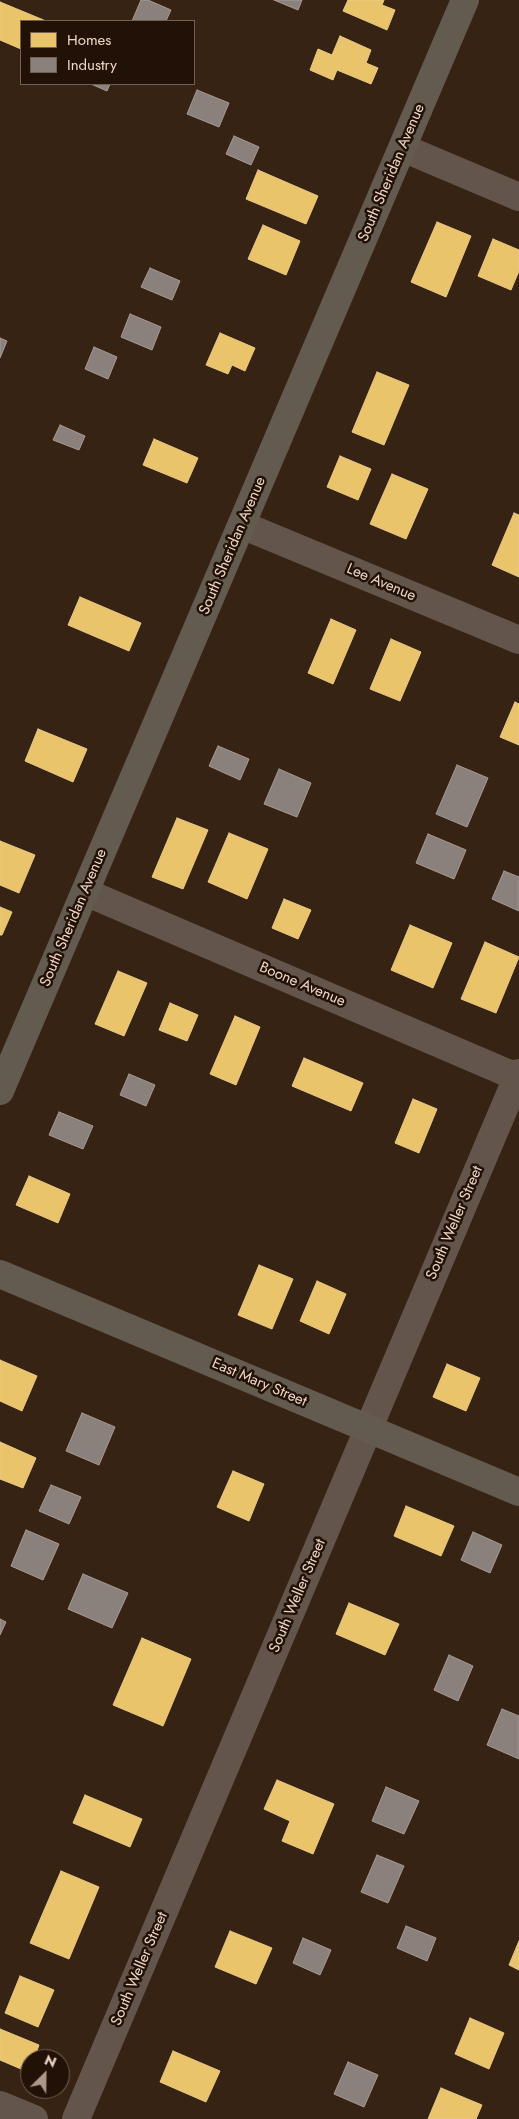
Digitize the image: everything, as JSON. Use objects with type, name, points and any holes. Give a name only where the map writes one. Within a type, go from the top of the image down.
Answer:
[{"type":"street","name":"South Sheridan Avenue","points":[[0,1091],[465,0]]},
{"type":"street","points":[[403,148],[519,197]]},
{"type":"street","name":"Lee Avenue","points":[[242,525],[519,640]]},
{"type":"street","name":"Boone Avenue","points":[[85,892],[518,1076]]},
{"type":"street","name":"South Weller Street","points":[[76,2119],[518,1076]]},
{"type":"street","name":"East Mary Street","points":[[0,1274],[519,1492]]},
{"type":"street","points":[[0,2105],[34,2119]]},
{"type":"building: Homes","points":[[348,0],[384,0],[382,5],[395,10],[387,30],[343,11]]},
{"type":"building: Homes","points":[[0,2],[44,20],[20,20],[20,49],[0,40]]},
{"type":"building: Homes","points":[[340,36],[371,50],[366,63],[378,68],[371,84],[337,70],[333,80],[310,70],[318,49],[332,55]]},
{"type":"building: Homes","points":[[258,170],[318,196],[306,224],[246,199]]},
{"type":"building: Homes","points":[[437,222],[471,236],[446,297],[411,282]]},
{"type":"building: Homes","points":[[263,225],[300,241],[286,275],[248,259]]},
{"type":"building: Homes","points":[[493,239],[519,250],[519,271],[511,290],[478,276]]},
{"type":"building: Homes","points":[[220,333],[255,348],[245,371],[232,365],[228,374],[206,365]]},
{"type":"building: Homes","points":[[377,372],[409,385],[384,445],[352,432]]},
{"type":"building: Homes","points":[[154,439],[198,458],[187,483],[143,465]]},
{"type":"building: Homes","points":[[340,456],[371,469],[358,500],[327,487]]},
{"type":"building: Homes","points":[[392,474],[428,489],[406,539],[370,524]]},
{"type":"building: Homes","points":[[514,513],[519,515],[519,577],[492,565]]},
{"type":"building: Homes","points":[[80,597],[141,623],[129,651],[68,625]]},
{"type":"building: Homes","points":[[331,619],[356,630],[333,684],[308,673]]},
{"type":"building: Homes","points":[[391,639],[421,652],[400,701],[370,689]]},
{"type":"building: Homes","points":[[515,702],[519,704],[519,745],[500,737]]},
{"type":"building: Homes","points":[[38,729],[87,749],[73,782],[25,761]]},
{"type":"building: Homes","points":[[177,818],[208,830],[183,889],[152,877]]},
{"type":"building: Homes","points":[[229,833],[268,849],[247,899],[208,882]]},
{"type":"building: Homes","points":[[0,841],[35,855],[19,893],[0,885]]},
{"type":"building: Homes","points":[[284,899],[311,910],[298,939],[272,928]]},
{"type":"building: Homes","points":[[0,907],[12,912],[2,935],[0,935]]},
{"type":"building: Homes","points":[[410,925],[452,943],[433,988],[391,970]]},
{"type":"building: Homes","points":[[485,942],[519,957],[496,1013],[461,999]]},
{"type":"building: Homes","points":[[118,971],[147,983],[124,1036],[95,1024]]},
{"type":"building: Homes","points":[[170,1003],[198,1015],[187,1041],[159,1030]]},
{"type":"building: Homes","points":[[235,1016],[260,1027],[236,1085],[210,1074]]},
{"type":"building: Homes","points":[[304,1058],[363,1083],[351,1111],[292,1086]]},
{"type":"building: Homes","points":[[413,1099],[437,1109],[419,1153],[395,1143]]},
{"type":"building: Homes","points":[[29,1176],[70,1194],[58,1223],[16,1205]]},
{"type":"building: Homes","points":[[259,1265],[293,1279],[272,1329],[238,1315]]},
{"type":"building: Homes","points":[[317,1281],[346,1294],[329,1334],[300,1321]]},
{"type":"building: Homes","points":[[0,1360],[37,1376],[22,1411],[0,1401]]},
{"type":"building: Homes","points":[[447,1364],[480,1378],[466,1411],[433,1397]]},
{"type":"building: Homes","points":[[0,1442],[36,1458],[23,1488],[0,1479]]},
{"type":"building: Homes","points":[[233,1471],[264,1484],[249,1521],[217,1507]]},
{"type":"building: Homes","points":[[406,1506],[454,1526],[441,1556],[394,1536]]},
{"type":"building: Homes","points":[[349,1603],[399,1624],[385,1655],[336,1634]]},
{"type":"building: Homes","points":[[142,1638],[191,1659],[163,1726],[113,1705]]},
{"type":"building: Homes","points":[[277,1780],[334,1804],[313,1854],[282,1841],[290,1821],[264,1809]]},
{"type":"building: Homes","points":[[85,1795],[142,1819],[130,1847],[73,1823]]},
{"type":"building: Homes","points":[[61,1871],[99,1887],[69,1959],[30,1943]]},
{"type":"building: Homes","points":[[230,1931],[272,1948],[256,1984],[215,1967]]},
{"type":"building: Homes","points":[[519,1941],[519,1970],[509,1965]]},
{"type":"building: Homes","points":[[20,1976],[54,1990],[38,2027],[5,2013]]},
{"type":"building: Homes","points":[[470,2018],[504,2033],[489,2069],[455,2054]]},
{"type":"building: Homes","points":[[0,2029],[39,2045],[38,2049],[20,2049],[20,2069],[0,2060]]},
{"type":"building: Homes","points":[[173,2051],[220,2071],[206,2102],[160,2082]]},
{"type":"building: Homes","points":[[441,2088],[482,2105],[476,2119],[428,2119]]},
{"type":"building: Industry","points":[[141,0],[148,0],[171,10],[166,20],[132,20]]},
{"type":"building: Industry","points":[[274,0],[302,0],[298,10]]},
{"type":"building: Industry","points":[[93,85],[110,85],[107,91]]},
{"type":"building: Industry","points":[[197,90],[229,103],[219,127],[187,114]]},
{"type":"building: Industry","points":[[234,136],[259,147],[251,165],[226,154]]},
{"type":"building: Industry","points":[[150,268],[180,281],[172,300],[141,287]]},
{"type":"building: Industry","points":[[130,314],[161,327],[152,350],[121,337]]},
{"type":"building: Industry","points":[[0,338],[7,341],[0,358]]},
{"type":"building: Industry","points":[[94,347],[117,357],[108,379],[85,369]]},
{"type":"building: Industry","points":[[60,425],[85,436],[79,450],[53,440]]},
{"type":"building: Industry","points":[[218,746],[249,759],[240,780],[209,766]]},
{"type":"building: Industry","points":[[457,765],[488,778],[467,827],[436,814]]},
{"type":"building: Industry","points":[[279,769],[311,783],[297,817],[264,804]]},
{"type":"building: Industry","points":[[428,834],[466,850],[454,879],[416,863]]},
{"type":"building: Industry","points":[[504,871],[519,877],[519,911],[492,899]]},
{"type":"building: Industry","points":[[129,1074],[155,1085],[146,1106],[120,1095]]},
{"type":"building: Industry","points":[[59,1112],[93,1126],[83,1149],[49,1135]]},
{"type":"building: Industry","points":[[82,1413],[115,1427],[99,1465],[66,1451]]},
{"type":"building: Industry","points":[[51,1485],[81,1497],[69,1524],[39,1511]]},
{"type":"building: Industry","points":[[26,1530],[59,1544],[43,1580],[11,1566]]},
{"type":"building: Industry","points":[[473,1532],[502,1545],[490,1573],[461,1560]]},
{"type":"building: Industry","points":[[83,1574],[128,1593],[112,1628],[68,1609]]},
{"type":"building: Industry","points":[[0,1619],[6,1622],[0,1635]]},
{"type":"building: Industry","points":[[449,1655],[473,1666],[458,1701],[434,1690]]},
{"type":"building: Industry","points":[[502,1709],[519,1716],[519,1759],[487,1745]]},
{"type":"building: Industry","points":[[386,1787],[419,1801],[404,1834],[372,1821]]},
{"type":"building: Industry","points":[[377,1855],[404,1866],[388,1903],[361,1892]]},
{"type":"building: Industry","points":[[406,1926],[436,1938],[427,1961],[397,1948]]},
{"type":"building: Industry","points":[[303,1938],[331,1950],[320,1975],[293,1963]]},
{"type":"building: Industry","points":[[348,2062],[378,2075],[364,2107],[334,2094]]}]
